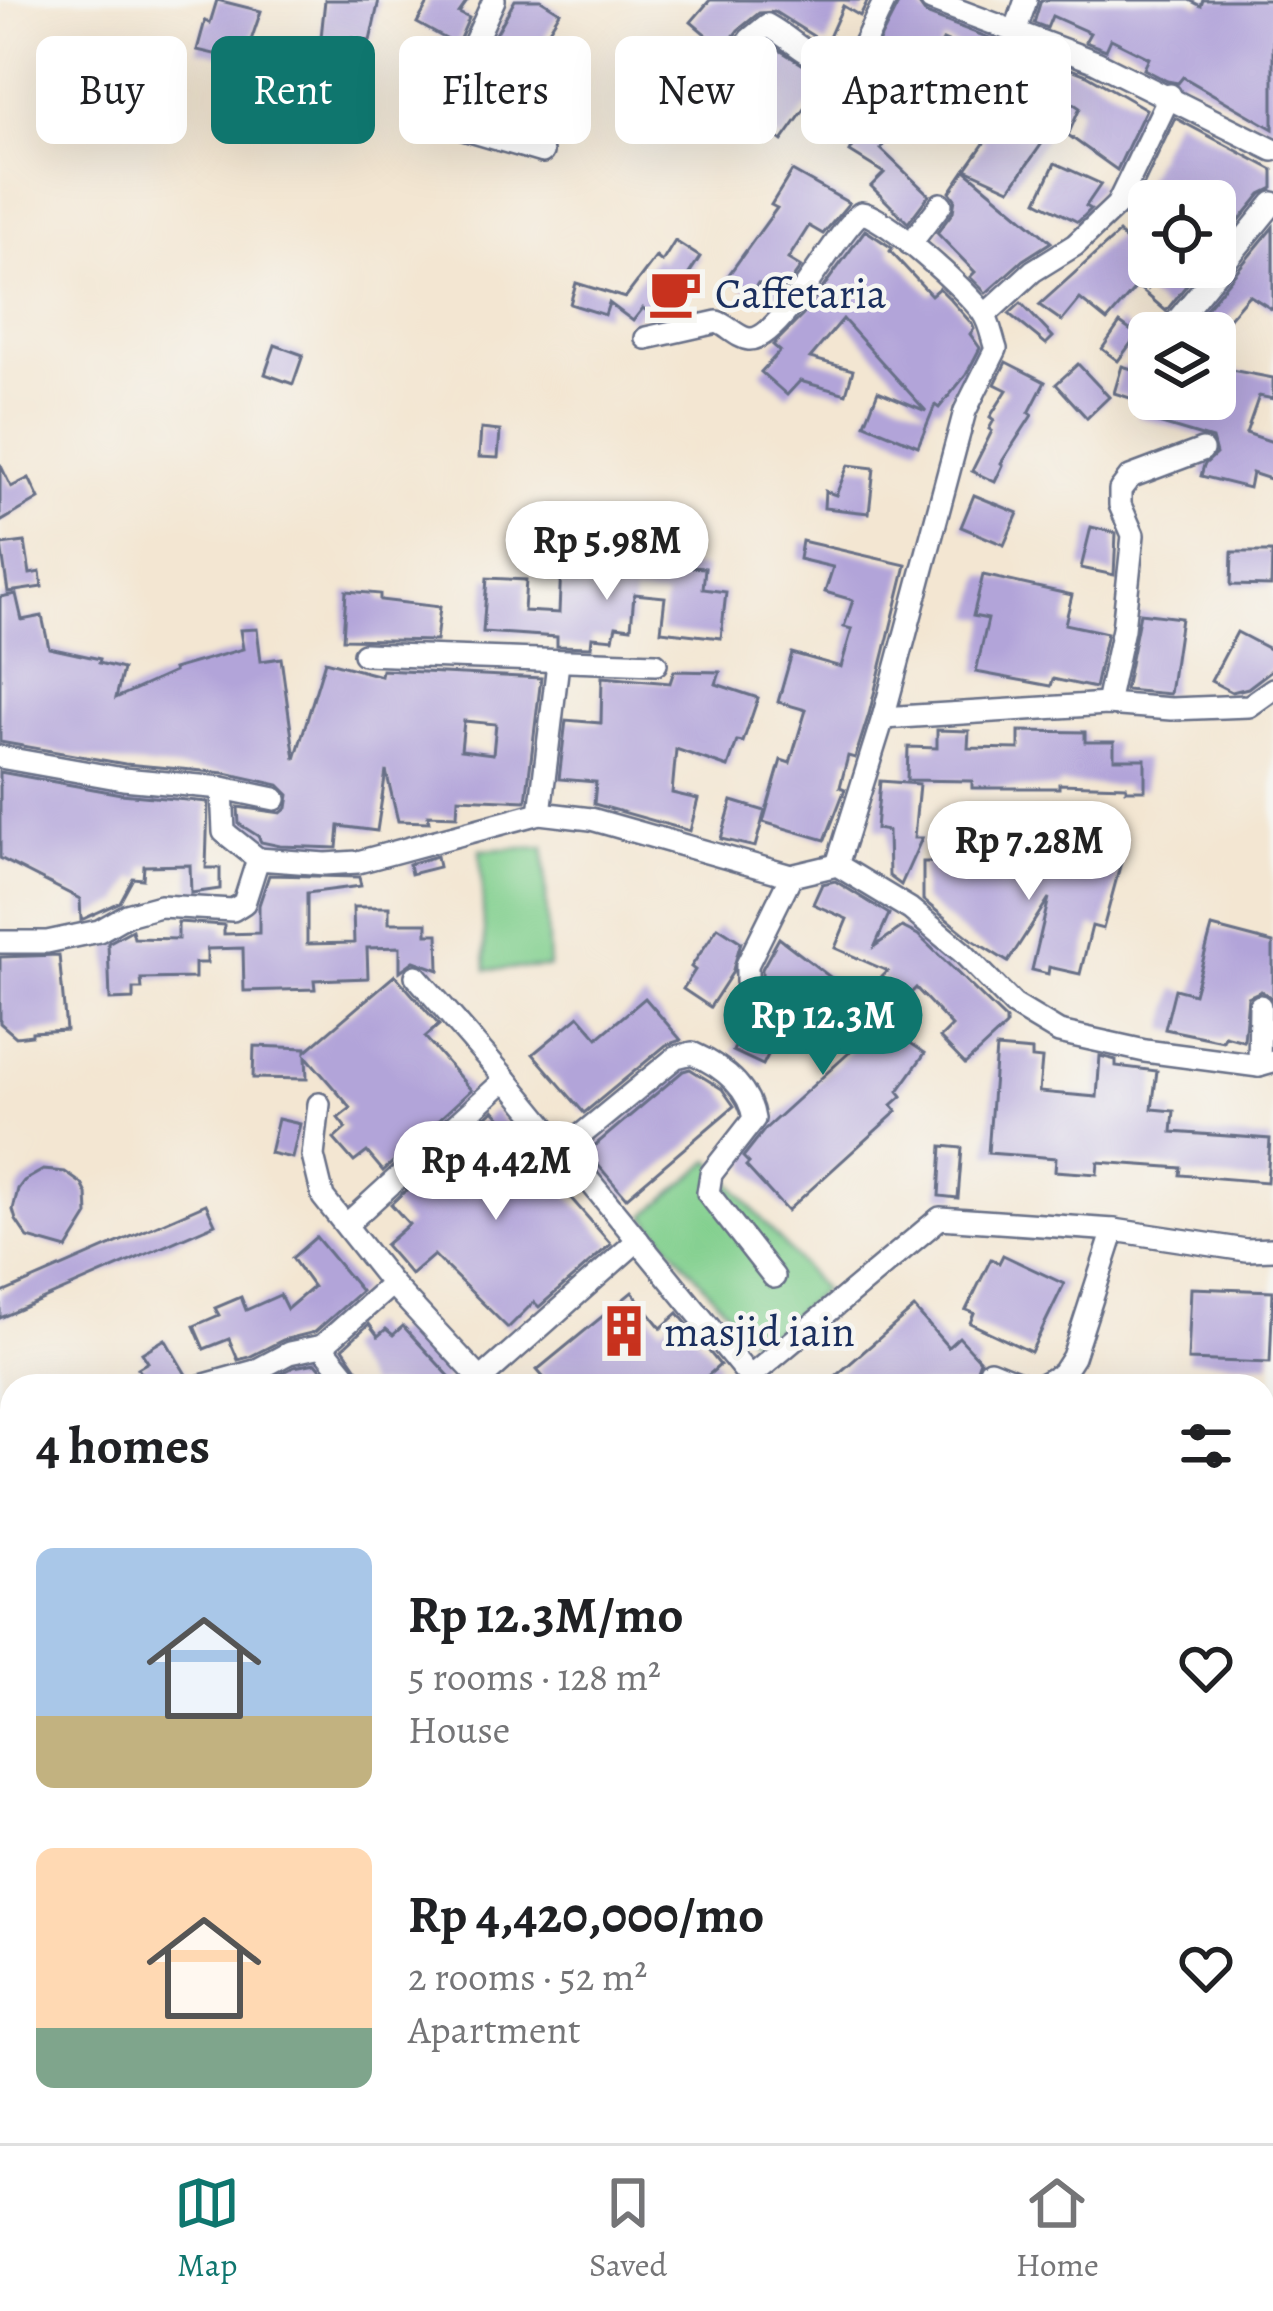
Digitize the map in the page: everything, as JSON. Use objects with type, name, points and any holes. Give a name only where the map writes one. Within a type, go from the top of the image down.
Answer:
[{"type":"street","points":[[494,0],[446,105],[448,119],[463,129],[542,152]]},
{"type":"street","points":[[757,36],[766,26],[818,60],[844,59],[860,52],[885,0]]},
{"type":"street","points":[[931,0],[1169,95],[1273,150]]},
{"type":"street","points":[[1016,32],[1026,0]]},
{"type":"street","points":[[985,315],[1033,271],[1075,245],[1117,205],[1169,95]]},
{"type":"street","points":[[1184,312],[1273,203]]},
{"type":"street","points":[[910,244],[941,204]]},
{"type":"street","points":[[646,338],[717,322],[747,339],[758,338],[785,314],[861,213],[872,214],[910,244],[985,315],[996,349],[965,411],[883,718],[837,865]]},
{"type":"street","points":[[1107,704],[1123,629],[1133,536],[1120,505],[1120,490],[1130,477],[1202,450]]},
{"type":"street","points":[[364,654],[656,664]]},
{"type":"street","points":[[540,813],[558,663]]},
{"type":"street","points":[[883,718],[1107,704],[1172,709],[1249,706],[1273,689]]},
{"type":"street","points":[[0,757],[275,799]]},
{"type":"street","points":[[222,788],[224,832],[258,859],[358,862],[540,813],[591,819],[791,876],[837,865],[910,909],[962,952],[1014,1005],[1059,1032],[1145,1051],[1266,1064],[1260,1006]]},
{"type":"street","points":[[0,942],[65,939],[160,907],[232,910],[247,898],[258,859]]},
{"type":"street","points":[[760,999],[747,982],[747,965],[791,876]]},
{"type":"street","points":[[416,976],[506,1078],[748,1374]]},
{"type":"street","points":[[564,1149],[676,1057],[692,1052],[715,1064],[752,1102],[754,1119],[711,1174],[707,1193],[774,1277]]},
{"type":"street","points":[[347,1224],[506,1078]]},
{"type":"street","points":[[319,1104],[313,1156],[323,1197],[392,1284],[476,1374]]},
{"type":"street","points":[[756,1374],[940,1218],[1114,1230],[1246,1250],[1273,1249]]},
{"type":"street","points":[[1062,1374],[1073,1357],[1114,1230]]},
{"type":"street","points":[[494,1374],[638,1240]]},
{"type":"street","points":[[244,1374],[289,1353],[322,1346],[392,1284]]},
{"type":"street","points":[[322,1346],[344,1374]]},
{"type":"street","points":[[990,1371],[998,1374]]},
{"type":"green space","points":[[544,847],[549,967],[486,970],[480,850]]},
{"type":"green space","points":[[711,1160],[823,1290],[756,1346],[645,1216]]},
{"type":"building","points":[[217,0],[261,11],[252,36],[211,36],[211,53],[197,50],[205,21],[210,23]]},
{"type":"building","points":[[325,0],[379,0],[371,36],[321,36]]},
{"type":"building","points":[[430,0],[468,0],[459,13],[469,18],[461,36],[441,36],[417,23]]},
{"type":"building","points":[[515,0],[541,0],[560,12],[545,36],[495,36]]},
{"type":"building","points":[[710,0],[868,0],[860,16],[843,6],[830,36],[813,36],[775,12],[759,13],[734,36],[708,36],[691,22]]},
{"type":"building","points":[[900,0],[916,0],[926,14],[984,36],[882,36]]},
{"type":"building","points":[[1041,0],[1189,0],[1201,6],[1203,0],[1273,0],[1273,129],[1183,77],[1178,83],[1167,81],[1144,69],[1149,58],[1111,39],[1106,50],[1085,42],[1090,33],[1052,16],[1047,28],[1034,23]]},
{"type":"building","points":[[777,49],[801,63],[801,114],[782,141],[777,137]]},
{"type":"building","points":[[1071,69],[1146,109],[1117,170],[1071,137],[1080,108],[1071,102]]},
{"type":"building","points":[[1175,118],[1273,170],[1273,188],[1261,194],[1236,225],[1236,180],[1146,180]]},
{"type":"building","points":[[854,144],[884,144],[881,149],[929,195],[908,223],[871,186],[884,173],[850,152]]},
{"type":"building","points":[[984,144],[1042,144],[1010,189],[966,169]]},
{"type":"building","points":[[1055,163],[1101,184],[1086,206],[1091,209],[1078,222],[1037,201]]},
{"type":"building","points":[[965,170],[1051,242],[986,293],[970,277],[975,272],[937,233],[953,212],[955,199],[950,192]]},
{"type":"building","points":[[792,171],[849,203],[823,234],[809,226],[788,259],[801,267],[780,296],[758,283],[751,293],[727,277],[777,208],[771,205]]},
{"type":"building","points":[[1273,227],[1273,310],[1249,295],[1234,312],[1203,312],[1223,288],[1236,288],[1236,272]]},
{"type":"building","points":[[865,230],[892,248],[931,295],[939,288],[950,299],[972,324],[970,334],[980,348],[966,375],[939,408],[935,405],[918,446],[865,424],[878,391],[926,411],[843,319],[810,358],[853,370],[846,394],[800,381],[787,395],[761,372],[780,351],[773,345],[803,315]]},
{"type":"building","points":[[1119,233],[1128,243],[1128,288],[1135,288],[1107,321],[1080,299],[1062,321],[1039,305]]},
{"type":"building","points":[[675,241],[700,257],[685,280],[693,286],[669,318],[659,320],[643,308],[633,321],[609,303],[605,315],[570,304],[576,283],[625,298],[656,257],[662,262]]},
{"type":"building","points":[[1139,288],[1184,288],[1166,311]]},
{"type":"building","points":[[1021,303],[1053,337],[1046,344],[1009,314]]},
{"type":"building","points":[[1120,323],[1128,329],[1128,347],[1118,361],[1102,349]]},
{"type":"building","points":[[275,345],[303,355],[293,384],[265,374]]},
{"type":"building","points":[[1006,362],[1045,382],[995,482],[972,471],[992,431],[990,417],[1007,390],[995,384]]},
{"type":"building","points":[[1078,364],[1109,397],[1087,418],[1056,384]]},
{"type":"building","points":[[1122,366],[1128,368],[1128,397],[1114,393]]},
{"type":"building","points":[[1236,371],[1273,378],[1273,399],[1259,396],[1246,433],[1273,442],[1273,480],[1252,473],[1249,488],[1201,476],[1204,465],[1216,454],[1212,439],[1148,420],[1236,420]]},
{"type":"building","points":[[481,429],[500,431],[498,458],[479,457]]},
{"type":"building","points":[[0,464],[11,487],[29,478],[39,499],[0,522]]},
{"type":"building","points":[[848,465],[874,468],[869,513],[824,508],[825,491],[836,495]]},
{"type":"building","points":[[974,495],[1018,513],[1004,545],[961,527]]},
{"type":"building","points":[[1091,527],[1116,533],[1114,575],[1081,568]]},
{"type":"building","points":[[802,541],[906,565],[869,714],[855,758],[848,756],[840,787],[845,789],[825,840],[763,822],[781,760],[790,763],[806,710],[778,702],[792,653],[841,667],[852,629],[844,627],[853,600],[825,592],[833,567],[799,559]]},
{"type":"building","points":[[25,542],[30,574],[40,572],[42,587],[8,592],[1,545]]},
{"type":"building","points":[[1232,552],[1272,552],[1271,586],[1231,585]]},
{"type":"building","points":[[604,562],[705,568],[703,589],[726,592],[721,638],[661,631],[665,597],[634,594],[631,628],[616,626],[613,639],[592,637],[591,647],[557,646],[557,637],[483,632],[487,578],[526,580],[524,611],[559,613],[561,565],[604,568]]},
{"type":"building","points":[[983,575],[1072,595],[1065,624],[1107,633],[1095,688],[1053,679],[1051,686],[976,672],[988,619],[973,616]]},
{"type":"building","points":[[346,591],[440,607],[436,641],[343,639]]},
{"type":"building","points":[[16,594],[22,620],[42,616],[49,648],[123,669],[116,698],[173,669],[243,649],[240,630],[257,629],[261,661],[281,658],[295,759],[325,661],[381,676],[382,670],[541,678],[526,801],[458,798],[457,816],[428,815],[429,822],[398,821],[386,771],[377,831],[339,826],[337,848],[280,846],[261,842],[239,824],[238,807],[281,813],[289,795],[279,785],[225,773],[125,764],[0,742],[0,597]],"holes":[[[464,721],[496,724],[493,754],[461,750]]]},
{"type":"building","points":[[1140,613],[1181,618],[1170,694],[1125,690]]},
{"type":"building","points":[[1237,632],[1273,651],[1273,669],[1248,688],[1232,692],[1211,681]]},
{"type":"building","points":[[674,671],[720,672],[716,684],[758,698],[743,742],[737,741],[728,767],[676,749],[672,793],[698,799],[690,831],[594,804],[596,782],[559,779],[566,720],[601,723],[602,677],[670,683]]},
{"type":"building","points":[[937,730],[969,731],[968,748],[1019,749],[1019,731],[1085,732],[1085,742],[1114,742],[1114,759],[1145,759],[1145,790],[1059,784],[1059,788],[972,788],[972,781],[907,780],[908,747],[937,748]]},
{"type":"building","points":[[0,772],[121,794],[208,802],[206,868],[220,868],[220,889],[191,893],[190,865],[144,866],[143,879],[133,878],[120,902],[81,920],[80,899],[0,858]]},
{"type":"building","points":[[880,781],[919,784],[914,838],[922,838],[901,885],[889,876],[888,831],[876,829]]},
{"type":"building","points":[[732,801],[765,811],[755,847],[721,839]]},
{"type":"building","points":[[1096,844],[1124,851],[1103,929],[1092,926],[1080,974],[1049,967],[1048,974],[1032,970],[1049,898],[1008,962],[923,900],[923,862],[980,862],[980,868],[1025,879],[1028,854],[1065,858],[1068,845],[1095,849]]},
{"type":"building","points":[[437,856],[439,867],[411,874],[409,864]]},
{"type":"building","points":[[269,875],[359,877],[361,886],[307,893],[307,944],[354,943],[353,907],[389,907],[389,923],[427,923],[427,934],[438,934],[439,970],[414,961],[400,971],[400,947],[367,948],[368,978],[314,980],[315,989],[244,991],[243,948],[207,949],[207,963],[195,963],[195,978],[141,979],[142,989],[133,989],[133,999],[110,1000],[108,943],[132,930],[134,938],[178,939],[178,922],[224,925],[224,934],[259,933],[259,905]]},
{"type":"building","points":[[835,881],[889,914],[875,946],[902,927],[918,935],[1006,1020],[1006,1026],[965,1064],[940,1038],[952,1026],[916,988],[905,999],[882,976],[887,971],[835,948],[847,919],[813,904],[822,884]]},
{"type":"building","points":[[718,927],[741,942],[732,973],[710,1007],[683,989],[695,970],[691,967]]},
{"type":"building","points":[[1212,927],[1273,943],[1273,999],[1261,991],[1248,997],[1244,1041],[1165,1029],[1175,989],[1194,994]]},
{"type":"building","points":[[779,938],[868,1006],[864,1011],[925,1053],[898,1091],[902,1096],[892,1105],[897,1111],[787,1211],[743,1157],[765,1129],[851,1051],[815,1026],[807,1036],[785,1021],[763,1065],[733,1051],[753,1011],[769,1018],[786,994],[762,976]]},
{"type":"building","points":[[59,955],[66,1030],[16,1037],[0,1023],[0,957]]},
{"type":"building","points":[[395,975],[439,1025],[425,1037],[471,1090],[383,1171],[367,1152],[354,1162],[334,1139],[346,1128],[338,1118],[351,1108],[306,1056],[307,1079],[253,1078],[254,1046],[306,1051]]},
{"type":"building","points":[[645,998],[681,1040],[666,1045],[584,1113],[533,1054],[579,1016],[598,1038]]},
{"type":"building","points":[[996,1048],[1032,1051],[1032,1058],[1042,1059],[1039,1092],[1097,1097],[1100,1056],[1116,1060],[1116,1066],[1157,1071],[1152,1109],[1174,1111],[1172,1132],[1270,1139],[1267,1182],[1180,1175],[1181,1168],[1098,1162],[1097,1174],[1055,1171],[1056,1158],[988,1153]]},
{"type":"building","points":[[690,1069],[722,1089],[734,1106],[626,1198],[587,1152]]},
{"type":"building","points":[[494,1110],[611,1244],[539,1307],[534,1302],[508,1328],[434,1255],[411,1275],[385,1245],[409,1224],[391,1204]]},
{"type":"building","points":[[278,1119],[300,1124],[292,1158],[270,1153]]},
{"type":"building","points":[[942,1146],[962,1148],[958,1198],[939,1196]]},
{"type":"building","points":[[43,1170],[65,1172],[87,1194],[88,1215],[67,1249],[28,1238],[16,1220],[13,1210],[18,1189]]},
{"type":"building","points":[[206,1204],[215,1224],[0,1318],[0,1294]]},
{"type":"building","points":[[316,1237],[361,1291],[315,1332],[283,1340],[249,1357],[238,1360],[229,1339],[204,1349],[194,1326],[219,1315],[215,1308],[241,1297],[246,1310],[280,1295],[287,1309],[313,1287],[292,1258]]},
{"type":"building","points":[[1003,1255],[1064,1284],[1031,1352],[970,1323],[974,1313],[966,1310],[991,1259],[999,1263]]},
{"type":"building","points":[[1191,1288],[1273,1291],[1270,1363],[1188,1360]]},
{"type":"building","name":"masjid iain","points":[[632,1292],[661,1328],[678,1313],[720,1365],[710,1374],[540,1374],[537,1370]]},
{"type":"building","points":[[914,1308],[948,1347],[959,1337],[980,1360],[975,1374],[838,1374]]},
{"type":"building","points":[[369,1324],[378,1336],[386,1329],[393,1335],[403,1326],[447,1374],[361,1374],[343,1348]]},
{"type":"building","points":[[165,1339],[186,1374],[142,1374],[138,1368],[148,1362],[142,1353]]},
{"type":"building","points":[[316,1363],[325,1374],[280,1374]]},
{"type":"place","name":"Caffetaria","points":[[675,293]]},
{"type":"place","name":"masjid iain","points":[[624,1331]]}]
